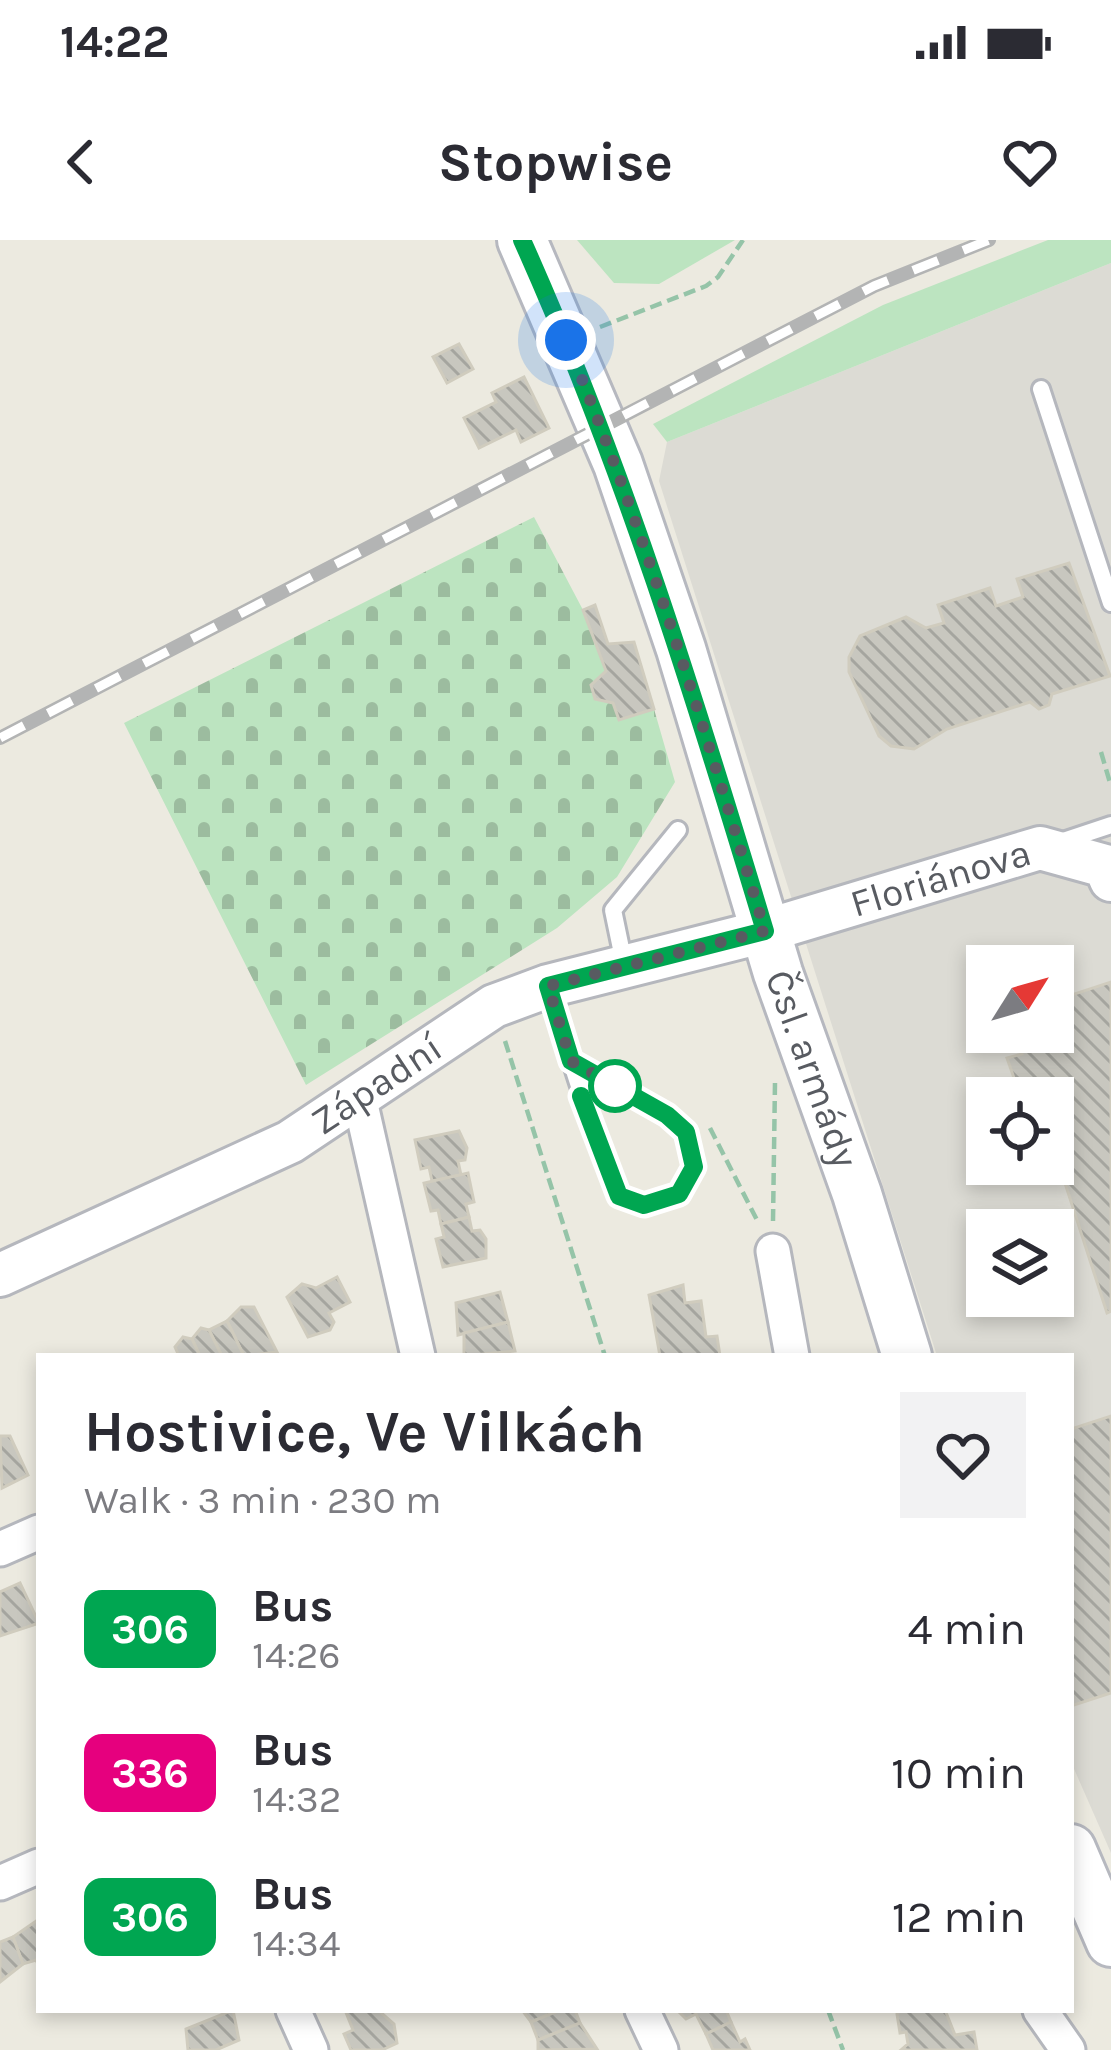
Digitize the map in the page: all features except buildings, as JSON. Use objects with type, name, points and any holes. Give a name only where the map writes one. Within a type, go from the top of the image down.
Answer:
[{"type":"main road","name":"Čsl. armády","points":[[522,240],[618,464],[681,649],[765,931],[906,1353]]},
{"type":"main road","points":[[1074,1856],[1111,1942]]},
{"type":"street","name":"Floriánova","points":[[765,931],[1042,849],[1105,866],[1111,880]]},
{"type":"street","name":"Západní","points":[[0,1276],[290,1142],[494,1006],[624,963],[765,931]]},
{"type":"street","points":[[359,1096],[407,1352]]},
{"type":"street","points":[[773,1251],[791,1353]]},
{"type":"street","points":[[0,1549],[36,1533]]},
{"type":"street","points":[[0,1883],[36,1867]]},
{"type":"street","points":[[294,2013],[311,2050]]},
{"type":"street","points":[[643,2013],[661,2050]]},
{"type":"street","points":[[1042,2013],[1068,2050]]},
{"type":"lane","points":[[1041,389],[1111,603]]},
{"type":"lane","points":[[1042,849],[1111,825]]},
{"type":"lane","points":[[624,963],[613,910],[678,830]]},
{"type":"lane","points":[[548,986],[571,1061],[619,1196],[644,1205],[679,1194],[694,1167],[686,1132],[667,1115],[571,1061]]},
{"type":"path","points":[[566,340],[706,286],[718,277],[741,241]]},
{"type":"path","points":[[1101,752],[1111,786]]},
{"type":"path","points":[[494,1006],[604,1353]]},
{"type":"path","points":[[773,1251],[775,1048],[801,1037]]},
{"type":"path","points":[[705,1119],[773,1251]]},
{"type":"path","points":[[829,2013],[843,2050]]},
{"type":"shaded area","points":[[1111,263],[1111,1853],[1074,1769],[1074,1353],[936,1353],[659,481],[667,442]]},
{"type":"green space","points":[[577,240],[735,240],[659,284],[614,283]]},
{"type":"green space","points":[[1048,240],[1111,240],[1111,263],[667,442],[653,424],[883,305]]},
{"type":"green space","points":[[534,517],[583,610],[606,671],[591,685],[595,699],[613,703],[620,720],[654,709],[675,782],[617,877],[557,928],[306,1085],[124,723]]},
{"type":"railway","points":[[0,738],[874,286],[989,240]]},
{"type":"bus line","name":"306","points":[[522,240],[618,464],[681,649],[765,931],[624,963],[548,986],[571,1061],[667,1115],[686,1132],[694,1167],[679,1194],[644,1205],[619,1196],[581,1096]]},
{"type":"route","points":[[566,340],[618,464],[681,649],[765,931],[624,963],[548,986],[571,1061],[615,1086]]}]
